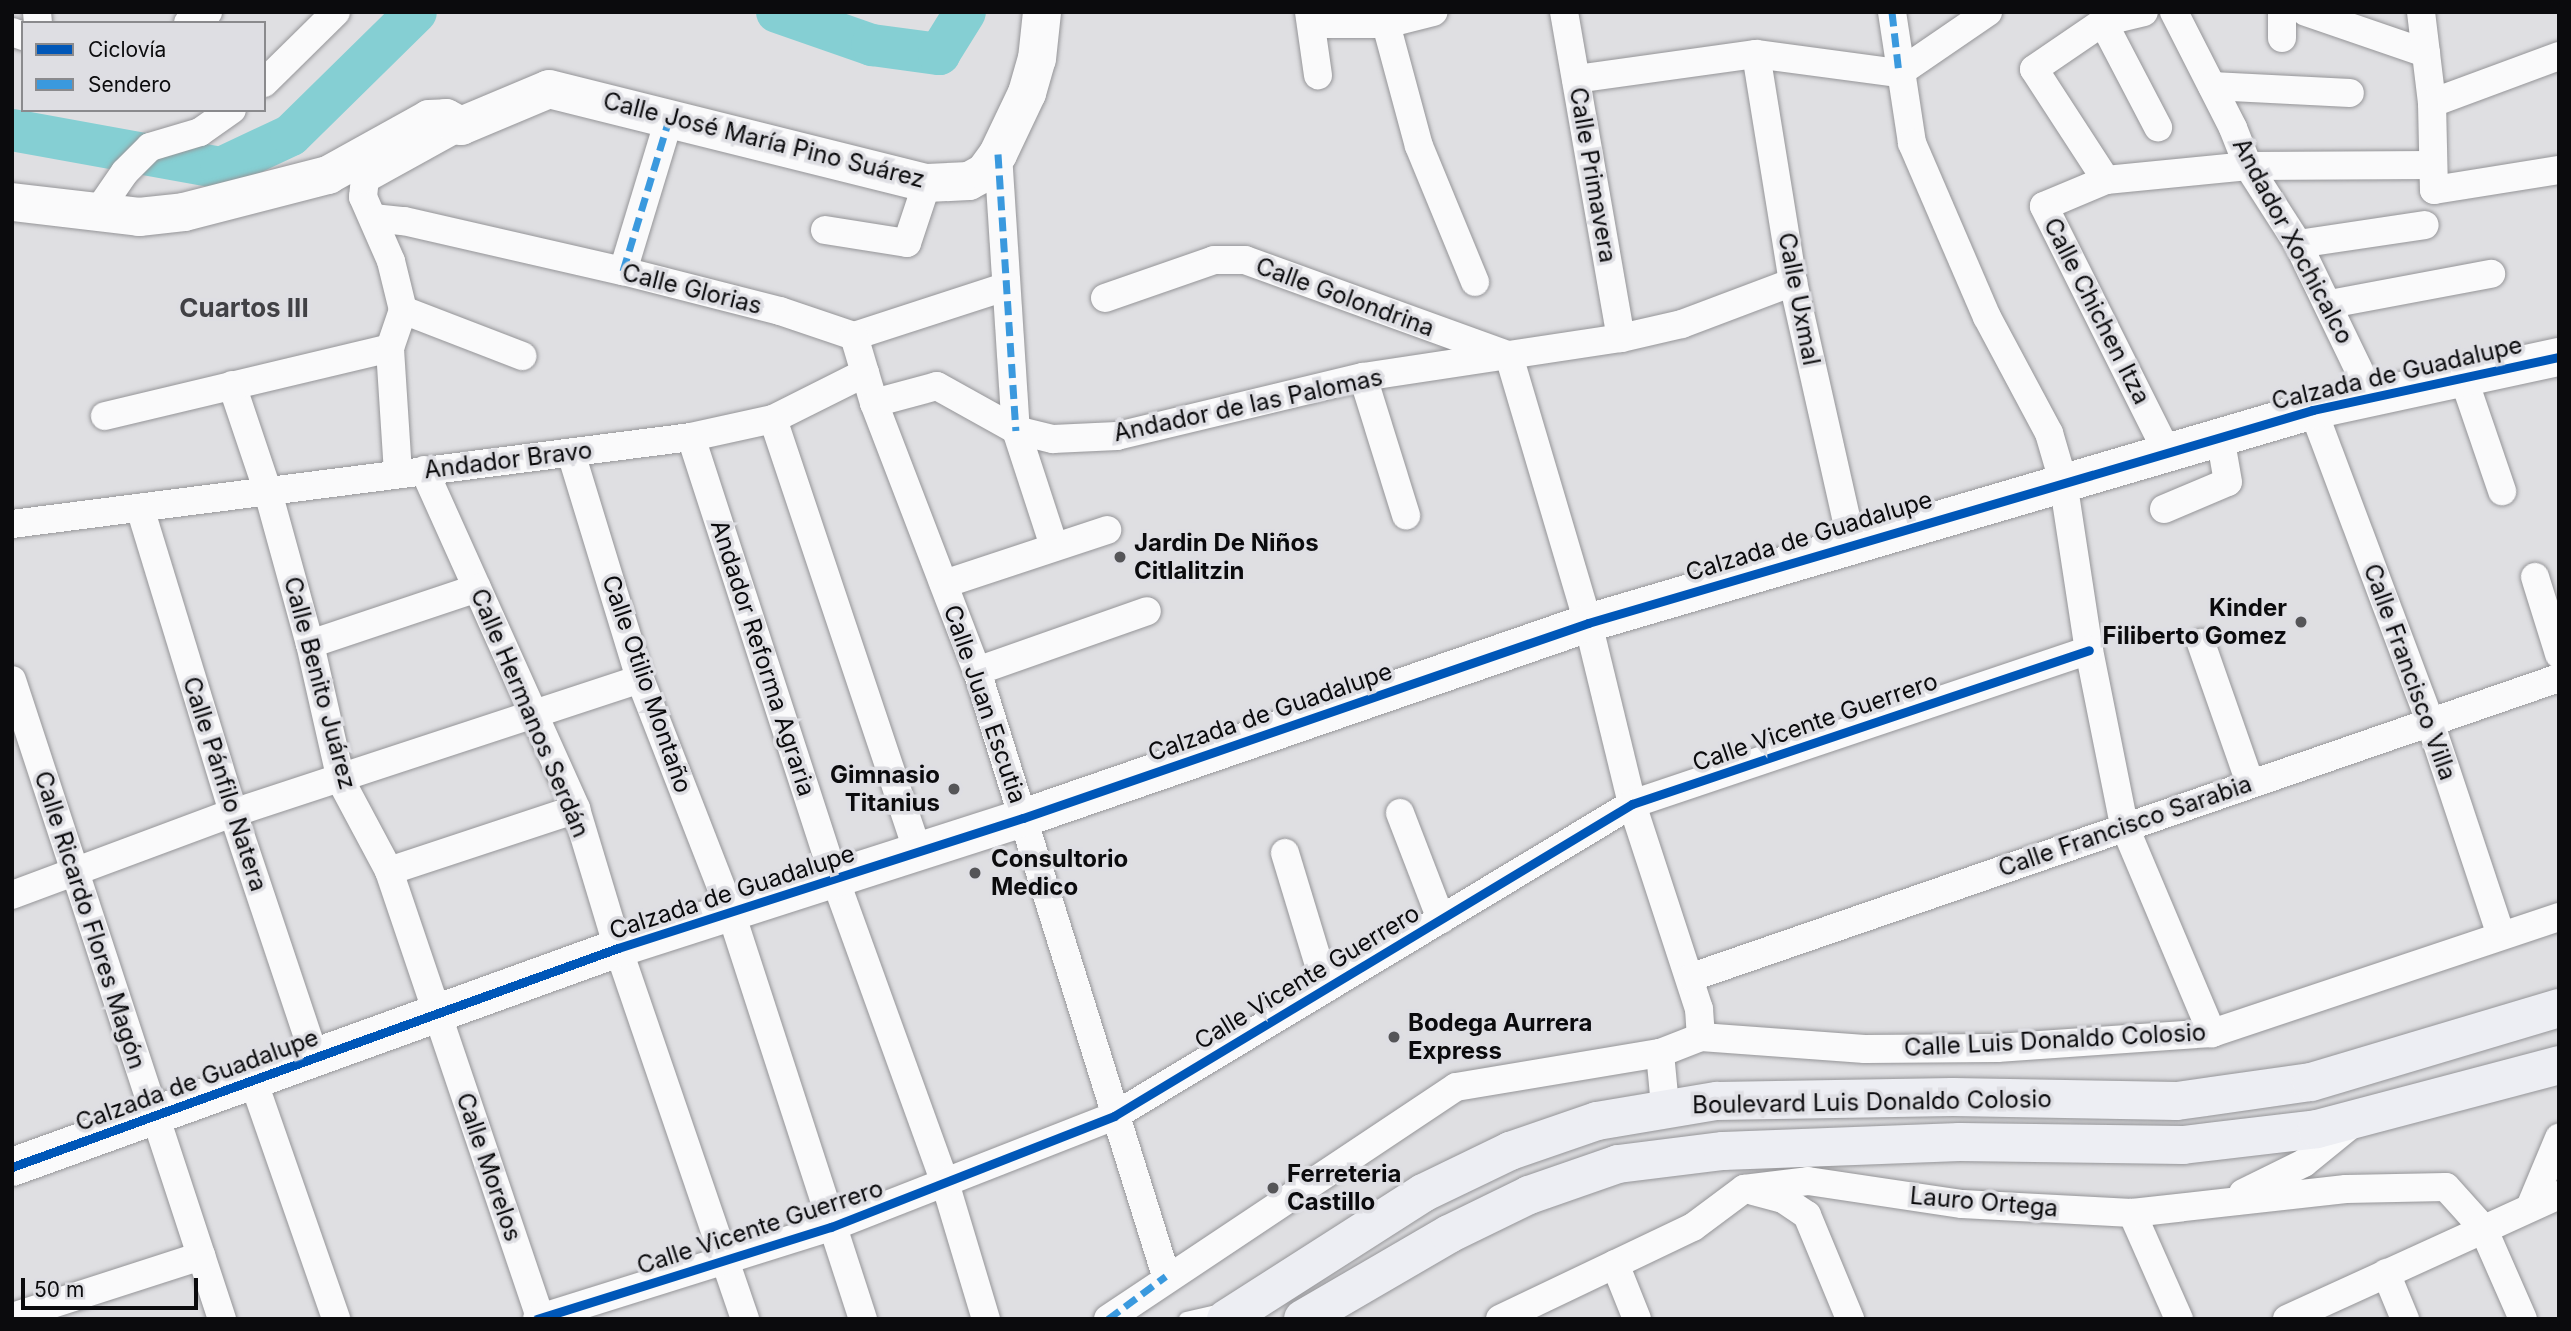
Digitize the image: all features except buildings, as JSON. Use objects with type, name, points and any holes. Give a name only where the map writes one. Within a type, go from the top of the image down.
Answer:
[{"type":"highway","name":"Boulevard Luis Donaldo Colosio","points":[[1234,1313],[1423,1193],[1510,1151],[1598,1121],[1665,1106],[1717,1101],[1953,1097],[2176,1101],[2311,1082],[2559,1008]]},
{"type":"highway","name":"Boulevard Luis Donaldo Colosio","points":[[1303,1319],[1460,1228],[1529,1195],[1618,1164],[1723,1151],[1901,1144],[2183,1145],[2317,1129],[2559,1065]]},
{"type":"street","points":[[192,21],[208,12]]},
{"type":"street","points":[[266,80],[336,12]]},
{"type":"street","name":"Calle José María Pino Suárez","points":[[373,218],[363,197],[365,179],[461,126],[549,89],[571,90],[668,120],[927,183],[969,181],[985,172],[998,154],[1027,93],[1037,59],[1042,12]]},
{"type":"street","points":[[1318,75],[1310,18],[1386,24],[1433,12]]},
{"type":"street","name":"Calle Primavera","points":[[1564,12],[1621,338]]},
{"type":"street","points":[[1892,12],[1899,73],[1912,144],[1987,317],[2049,433],[2063,481],[2089,650],[2124,825],[2212,1033]]},
{"type":"street","points":[[1576,79],[1756,54],[1899,73],[1988,12]]},
{"type":"street","points":[[2106,180],[2034,69],[2103,22],[2144,12]]},
{"type":"street","name":"Andador Xochicalco","points":[[2174,12],[2212,86],[2248,166],[2298,244],[2330,304],[2371,395]]},
{"type":"street","points":[[2306,12],[2426,53]]},
{"type":"street","points":[[2421,12],[2432,103],[2434,177]]},
{"type":"street","points":[[2103,22],[2158,127]]},
{"type":"street","points":[[1386,24],[1419,146],[1475,282]]},
{"type":"street","name":"Calle Uxmal","points":[[1756,54],[1793,282],[1852,543]]},
{"type":"street","points":[[2432,103],[2559,56]]},
{"type":"street","points":[[2212,86],[2350,93]]},
{"type":"street","points":[[96,214],[125,172],[150,147],[200,132],[229,112]]},
{"type":"street","points":[[12,202],[139,217],[184,212],[328,175],[429,119],[446,118],[461,126]]},
{"type":"street","points":[[623,271],[668,120]]},
{"type":"street","points":[[998,154],[1016,430],[1054,547]]},
{"type":"street","name":"Calle Chichen Itza","points":[[2167,452],[2045,206],[2106,180],[2248,166],[2434,177],[2559,170]]},
{"type":"street","points":[[825,230],[907,243],[927,183]]},
{"type":"street","points":[[373,218],[403,310],[390,348],[411,471]]},
{"type":"street","name":"Calle Glorias","points":[[373,218],[404,221],[623,271],[780,311],[855,336]]},
{"type":"street","points":[[2298,244],[2425,225]]},
{"type":"street","name":"Calle Golondrina","points":[[1105,298],[1214,260],[1245,260],[1509,356]]},
{"type":"street","points":[[2330,304],[2491,274]]},
{"type":"street","name":"Andador de las Palomas","points":[[874,403],[937,386],[1016,430],[1053,439],[1117,436],[1363,377],[1621,338],[1682,324],[1793,282]]},
{"type":"street","points":[[855,336],[1005,287]]},
{"type":"street","points":[[403,310],[522,356]]},
{"type":"street","name":"Calle Juan Escutia","points":[[855,336],[874,403],[977,671],[1166,1276]]},
{"type":"street","points":[[105,416],[390,348]]},
{"type":"street","points":[[1108,1319],[1166,1276],[1456,1087],[1660,1053],[1701,1037],[1692,977],[1632,804],[1588,622],[1509,356]]},
{"type":"street","name":"Calzada de Guadalupe","points":[[12,1167],[618,948],[1023,818],[1588,622],[2313,410],[2462,374],[2559,357]]},
{"type":"street","name":"Andador Bravo","points":[[12,524],[411,471],[691,438],[773,419],[865,373]]},
{"type":"street","points":[[2462,374],[2502,491]]},
{"type":"street","points":[[1363,377],[1406,515]]},
{"type":"street","name":"Calle Benito Juárez","points":[[232,385],[268,492],[310,644],[341,781],[389,871],[436,1015]]},
{"type":"street","name":"Calle Francisco Villa","points":[[2313,410],[2430,722],[2501,935]]},
{"type":"street","points":[[773,419],[918,853]]},
{"type":"street","points":[[2164,509],[2228,482],[2220,436]]},
{"type":"street","name":"Andador Reforma Agraria","points":[[691,438],[835,878],[946,1185],[986,1319]]},
{"type":"street","name":"Calle Otilio Montaño","points":[[572,453],[639,679],[731,913],[863,1319]]},
{"type":"street","name":"Calle Hermanos Serdán","points":[[411,471],[477,588],[576,809],[618,948],[727,1259],[745,1319]]},
{"type":"street","name":"Calle Pánfilo Natera","points":[[140,508],[233,813],[315,1058]]},
{"type":"street","points":[[944,584],[1107,530]]},
{"type":"street","points":[[2535,577],[2559,654]]},
{"type":"street","points":[[310,644],[477,588]]},
{"type":"street","points":[[977,671],[1147,611]]},
{"type":"street","points":[[2201,643],[2250,783]]},
{"type":"street","name":"Calle Vicente Guerrero","points":[[540,1318],[831,1227],[946,1185],[1114,1116],[1632,804],[2089,650]]},
{"type":"street","name":"Calle Francisco Sarabia","points":[[1692,977],[2124,825],[2559,678]]},
{"type":"street","points":[[12,895],[233,813],[341,781],[639,679]]},
{"type":"street","name":"Calle Ricardo Flores Magón","points":[[12,680],[222,1319]]},
{"type":"street","points":[[389,871],[576,809]]},
{"type":"street","points":[[1400,813],[1441,919]]},
{"type":"street","points":[[1285,853],[1326,988]]},
{"type":"street","name":"Calle Luis Donaldo Colosio","points":[[1701,1037],[1865,1049],[1997,1048],[2212,1033],[2559,917]]},
{"type":"street","name":"Calle Morelos","points":[[436,1015],[540,1318]]},
{"type":"street","points":[[1660,1053],[1665,1106]]},
{"type":"street","points":[[253,1080],[336,1319]]},
{"type":"street","points":[[2225,1202],[2304,1163],[2357,1119]]},
{"type":"street","points":[[2531,1205],[2559,1138]]},
{"type":"street","points":[[1808,1181],[1901,1144]]},
{"type":"street","name":"Lauro Ortega","points":[[1500,1319],[1693,1227],[1744,1189],[1808,1181],[1962,1204],[2132,1213],[2346,1189],[2446,1187],[2483,1228]]},
{"type":"street","points":[[1744,1189],[1783,1199],[1807,1215],[1850,1319]]},
{"type":"street","points":[[2287,1319],[2531,1205],[2559,1195]]},
{"type":"street","points":[[2132,1213],[2179,1319]]},
{"type":"street","points":[[2483,1228],[2523,1319]]},
{"type":"street","points":[[12,1317],[201,1256]]},
{"type":"street","points":[[1615,1264],[1637,1319]]},
{"type":"street","points":[[2386,1273],[2405,1319]]},
{"type":"lane","points":[[1186,1319],[1234,1313]]},
{"type":"waterway","points":[[12,130],[221,168],[291,135],[416,12]]},
{"type":"waterway","points":[[777,12],[872,45],[939,54],[965,12]]},
{"type":"marked path","points":[[1892,12],[1899,73]]},
{"type":"marked path","points":[[623,271],[669,120]]},
{"type":"marked path","points":[[998,154],[1016,430]]},
{"type":"marked path","points":[[1108,1319],[1166,1276]]},
{"type":"cycle path","points":[[12,1167],[618,948],[1023,818],[1588,623],[2313,410],[2559,357]]},
{"type":"cycle path","points":[[537,1319],[831,1227],[1114,1116],[1632,804],[2089,650]]},
{"type":"place","name":"Jardin De Niños Citlalitzin","points":[[1120,557]]},
{"type":"place","name":"Kinder Filiberto Gomez","points":[[2301,622]]},
{"type":"place","name":"Gimnasio Titanius","points":[[954,789]]},
{"type":"place","name":"Consultorio Medico","points":[[975,873]]},
{"type":"place","name":"Bodega Aurrera Express","points":[[1394,1037]]},
{"type":"place","name":"Ferreteria Castillo","points":[[1273,1188]]},
{"type":"district","name":"Cuartos III","points":[[244,308]]}]
